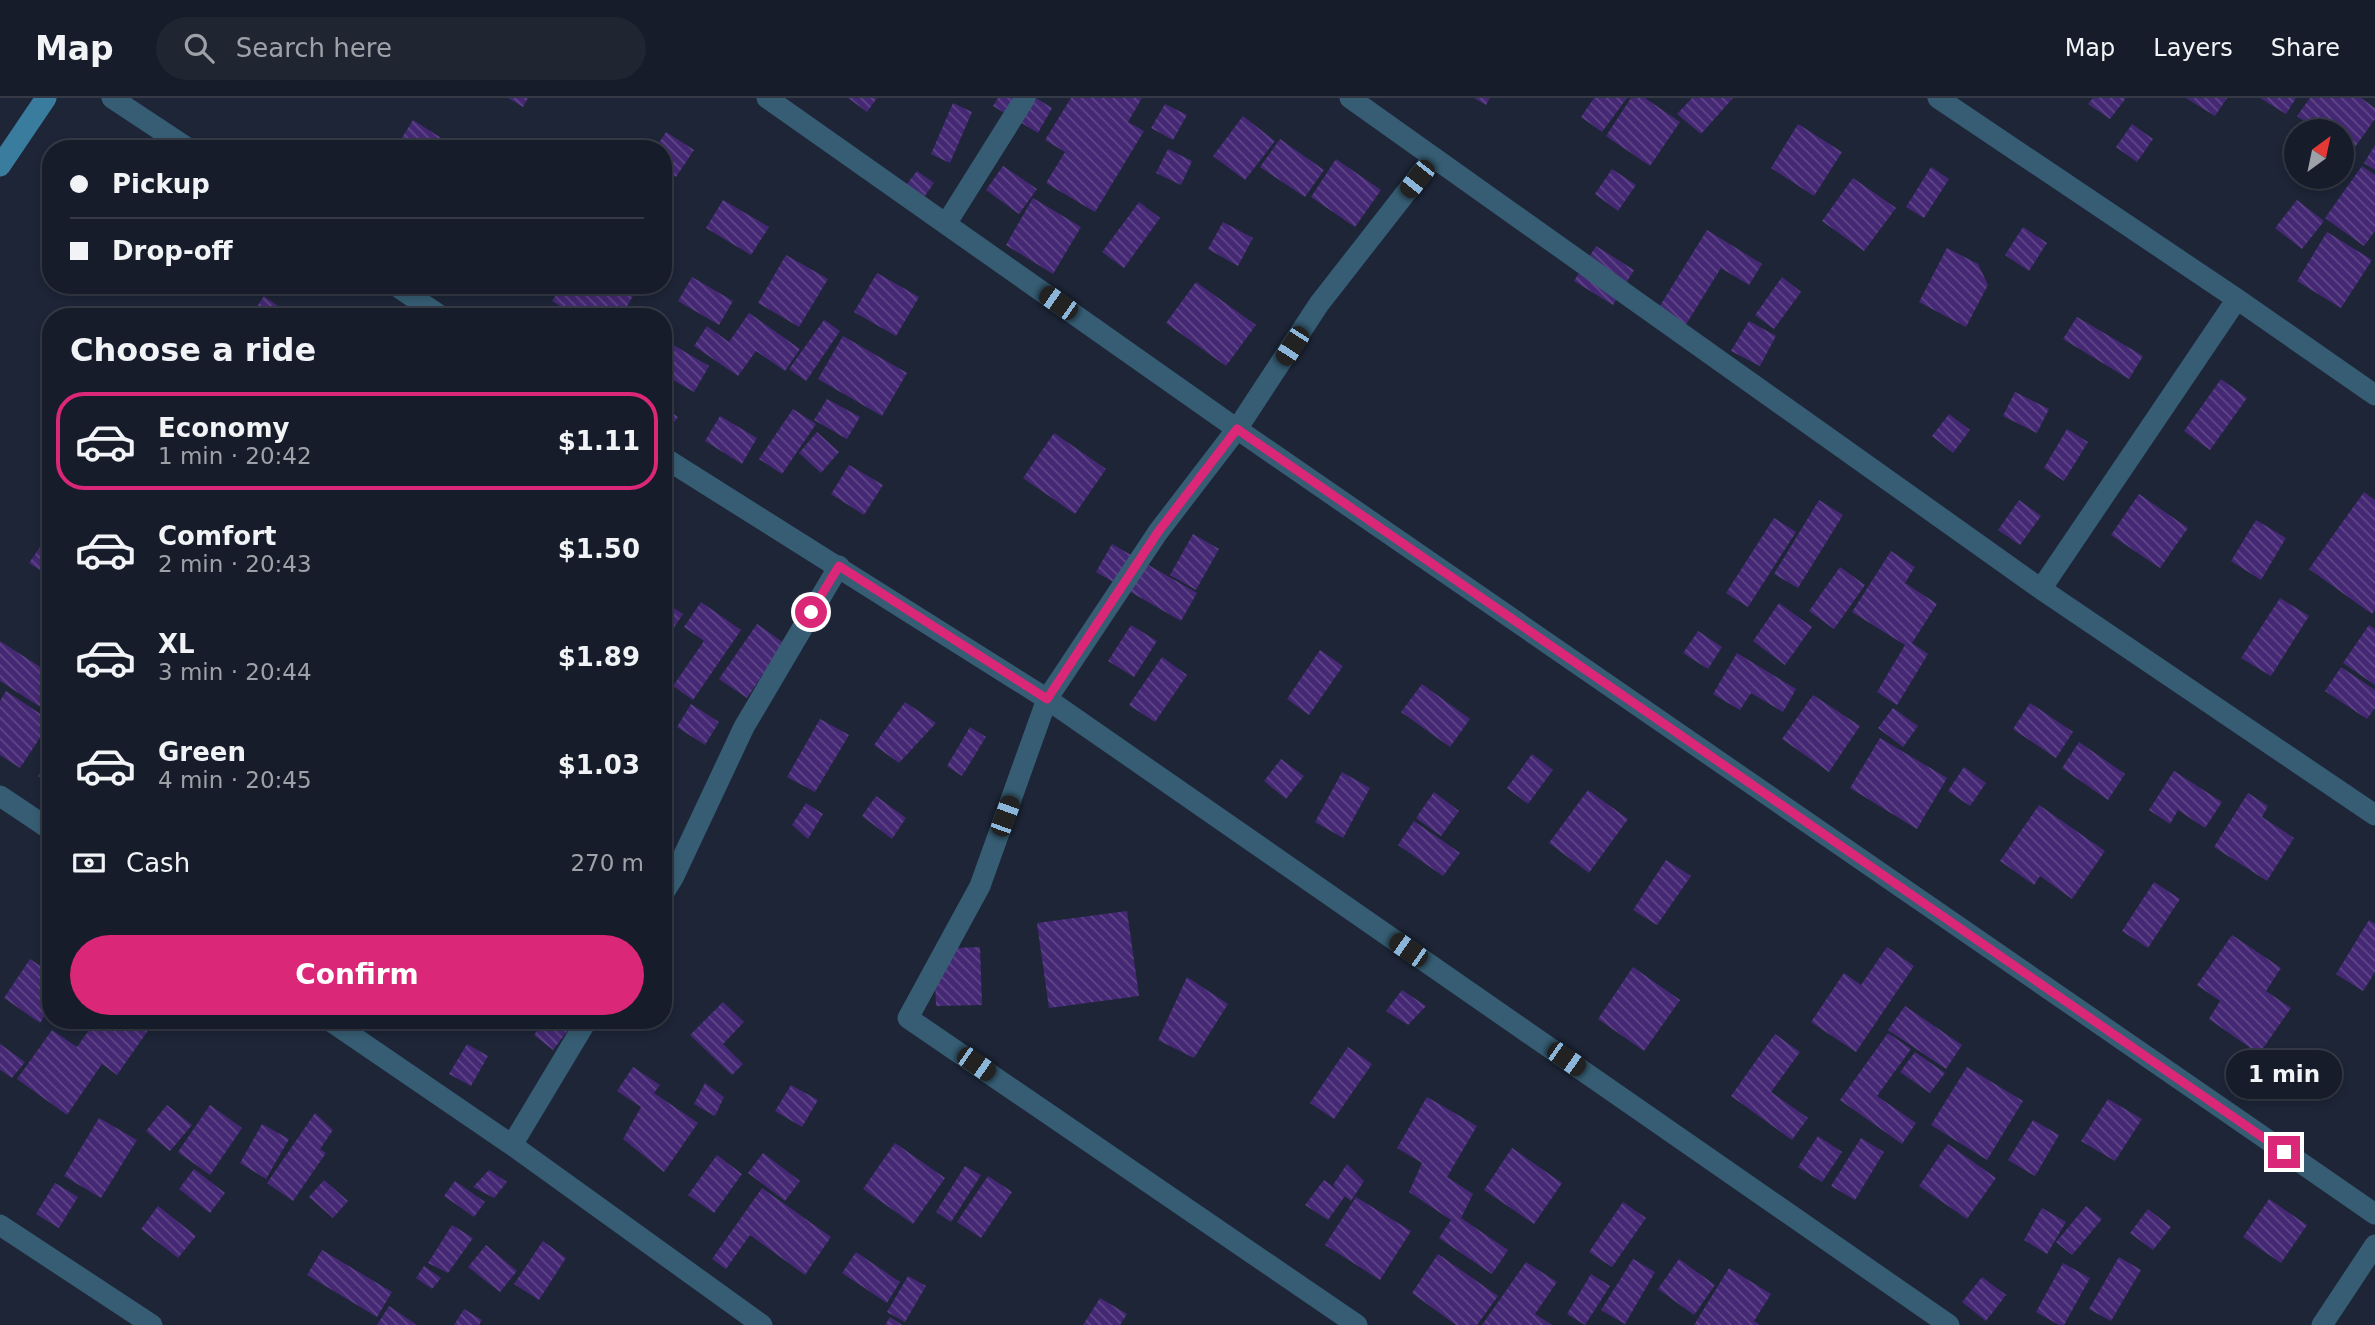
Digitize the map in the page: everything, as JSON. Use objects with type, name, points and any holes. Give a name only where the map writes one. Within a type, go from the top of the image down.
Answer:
[{"type":"street","points":[[0,166],[46,98]]},
{"type":"street","points":[[112,98],[175,140]]},
{"type":"street","points":[[767,98],[1237,429],[2375,1214]]},
{"type":"street","points":[[946,224],[1025,98]]},
{"type":"street","points":[[1350,98],[2041,589],[2375,815]]},
{"type":"street","points":[[1938,98],[2375,395]]},
{"type":"street","points":[[1357,1325],[908,1018],[980,886],[1047,699],[1158,532],[1237,429],[1319,304],[1433,158]]},
{"type":"street","points":[[408,294],[429,308]]},
{"type":"street","points":[[2041,589],[2237,299]]},
{"type":"street","points":[[672,463],[1047,699],[1950,1325]]},
{"type":"street","points":[[672,875],[744,727],[839,566]]},
{"type":"street","points":[[0,796],[42,824]]},
{"type":"street","points":[[342,1029],[512,1145],[762,1325]]},
{"type":"street","points":[[512,1145],[582,1029]]},
{"type":"street","points":[[0,1225],[152,1325]]},
{"type":"street","points":[[2322,1325],[2375,1245]]},
{"type":"building","points":[[508,98],[528,98],[523,107]]},
{"type":"building","points":[[848,98],[877,98],[867,112]]},
{"type":"building","points":[[998,98],[1036,98],[1052,108],[1038,133],[993,106]]},
{"type":"building","points":[[1071,98],[1142,98],[1128,122],[1144,131],[1095,212],[1046,183],[1065,152],[1045,140]]},
{"type":"building","points":[[1474,98],[1490,98],[1486,105]]},
{"type":"building","points":[[1594,98],[1627,98],[1602,132],[1581,117]]},
{"type":"building","points":[[1631,98],[1645,98],[1680,122],[1650,166],[1606,136]]},
{"type":"building","points":[[1692,98],[1733,98],[1701,134],[1677,114]]},
{"type":"building","points":[[2093,98],[2126,98],[2110,119],[2088,104]]},
{"type":"building","points":[[2186,98],[2227,98],[2215,116]]},
{"type":"building","points":[[2260,98],[2296,98],[2286,114]]},
{"type":"building","points":[[2310,98],[2361,98],[2375,108],[2375,119],[2354,148],[2354,119],[2301,119],[2297,116]]},
{"type":"building","points":[[953,103],[972,112],[950,163],[931,154]]},
{"type":"building","points":[[1165,104],[1187,115],[1173,140],[1151,128]]},
{"type":"building","points":[[1243,116],[1275,141],[1245,180],[1213,156]]},
{"type":"building","points":[[413,120],[444,140],[401,140]]},
{"type":"building","points":[[1798,124],[1842,152],[1814,196],[1771,168]]},
{"type":"building","points":[[2132,124],[2153,139],[2137,162],[2116,147]]},
{"type":"building","points":[[666,132],[694,150],[676,177],[672,175],[672,140],[661,140]]},
{"type":"building","points":[[1280,139],[1324,170],[1305,197],[1260,167]]},
{"type":"building","points":[[2375,145],[2375,170],[2364,163]]},
{"type":"building","points":[[1168,149],[1192,161],[1181,185],[1156,173]]},
{"type":"building","points":[[1336,159],[1381,190],[1355,227],[1311,197]]},
{"type":"building","points":[[1003,166],[1037,189],[1019,214],[986,190]]},
{"type":"building","points":[[2362,166],[2375,175],[2375,231],[2364,246],[2325,218],[2346,189],[2354,189],[2354,177]]},
{"type":"building","points":[[1931,167],[1949,179],[1924,218],[1906,207]]},
{"type":"building","points":[[1612,169],[1636,185],[1618,211],[1595,194]]},
{"type":"building","points":[[917,171],[934,183],[915,210],[897,197]]},
{"type":"building","points":[[1853,178],[1896,208],[1864,251],[1822,221]]},
{"type":"building","points":[[1033,198],[1081,227],[1053,274],[1006,245]]},
{"type":"building","points":[[723,200],[769,227],[751,255],[706,228]]},
{"type":"building","points":[[2297,200],[2324,221],[2302,249],[2275,228]]},
{"type":"building","points":[[1139,202],[1160,218],[1124,268],[1102,252]]},
{"type":"building","points":[[1223,222],[1253,238],[1238,266],[1208,249]]},
{"type":"building","points":[[2023,227],[2047,243],[2029,271],[2005,255]]},
{"type":"building","points":[[1707,230],[1762,264],[1749,285],[1721,268],[1685,326],[1658,309]]},
{"type":"building","points":[[2327,232],[2372,260],[2341,308],[2297,281]]},
{"type":"building","points":[[1596,246],[1634,270],[1613,305],[1574,281]]},
{"type":"building","points":[[1947,248],[1978,264],[1988,285],[1966,327],[1919,302]]},
{"type":"building","points":[[786,255],[828,279],[799,327],[758,303]]},
{"type":"building","points":[[877,273],[919,297],[896,336],[854,312]]},
{"type":"building","points":[[692,277],[733,301],[719,325],[678,301]]},
{"type":"building","points":[[1782,277],[1801,292],[1774,329],[1755,315]]},
{"type":"building","points":[[1196,282],[1256,325],[1226,366],[1166,323]]},
{"type":"building","points":[[556,294],[634,294],[626,308],[563,308],[552,301]]},
{"type":"building","points":[[264,296],[281,308],[256,308]]},
{"type":"building","points":[[749,313],[800,349],[785,371],[756,351],[738,376],[694,346],[707,326],[729,342]]},
{"type":"building","points":[[2077,317],[2143,356],[2129,379],[2063,339]]},
{"type":"building","points":[[824,320],[840,331],[806,381],[789,369]]},
{"type":"building","points":[[1749,321],[1776,336],[1760,366],[1731,351]]},
{"type":"building","points":[[843,336],[907,373],[882,416],[818,379]]},
{"type":"building","points":[[672,344],[709,366],[694,392],[672,379]]},
{"type":"building","points":[[2221,379],[2247,398],[2210,450],[2184,431]]},
{"type":"building","points":[[2015,392],[2049,409],[2037,433],[2003,416]]},
{"type":"building","points":[[827,399],[860,417],[847,439],[814,420]]},
{"type":"building","points":[[793,409],[816,424],[782,474],[759,459]]},
{"type":"building","points":[[672,413],[678,417],[672,425]]},
{"type":"building","points":[[1949,414],[1970,430],[1953,453],[1932,436]]},
{"type":"building","points":[[720,416],[757,438],[742,464],[705,441]]},
{"type":"building","points":[[2067,429],[2088,442],[2064,481],[2044,468]]},
{"type":"building","points":[[817,432],[839,452],[821,473],[799,453]]},
{"type":"building","points":[[1054,433],[1106,469],[1075,514],[1023,478]]},
{"type":"building","points":[[849,465],[883,485],[864,515],[831,494]]},
{"type":"building","points":[[2364,492],[2375,500],[2375,610],[2372,614],[2309,569]]},
{"type":"building","points":[[2139,494],[2188,528],[2160,568],[2111,535]]},
{"type":"building","points":[[1819,500],[1843,515],[1798,588],[1774,574]]},
{"type":"building","points":[[2019,500],[2041,516],[2020,545],[1998,530]]},
{"type":"building","points":[[1774,518],[1796,532],[1748,607],[1726,593]]},
{"type":"building","points":[[2256,520],[2286,538],[2261,580],[2231,561]]},
{"type":"building","points":[[1193,534],[1219,549],[1196,590],[1170,575]]},
{"type":"building","points":[[42,544],[42,572],[29,563]]},
{"type":"building","points":[[1112,544],[1197,593],[1181,621],[1096,572]]},
{"type":"building","points":[[1891,551],[1915,567],[1905,583],[1937,604],[1912,643],[1928,654],[1897,705],[1877,692],[1905,645],[1852,612]]},
{"type":"building","points":[[1840,567],[1865,585],[1834,629],[1809,611]]},
{"type":"building","points":[[2280,598],[2309,616],[2271,676],[2241,658]]},
{"type":"building","points":[[701,602],[741,630],[693,700],[673,686],[704,641],[684,627]]},
{"type":"building","points":[[1779,603],[1812,627],[1785,665],[1753,641]]},
{"type":"building","points":[[672,607],[683,614],[672,630]]},
{"type":"building","points":[[757,624],[784,643],[747,698],[719,679]]},
{"type":"building","points":[[1131,625],[1157,641],[1134,677],[1108,661]]},
{"type":"building","points":[[2369,625],[2375,629],[2375,685],[2343,663]]},
{"type":"building","points":[[1698,631],[1722,647],[1708,669],[1683,653]]},
{"type":"building","points":[[0,641],[42,668],[42,708],[0,681]]},
{"type":"building","points":[[1320,650],[1343,666],[1309,715],[1287,699]]},
{"type":"building","points":[[1737,653],[1796,689],[1783,712],[1751,693],[1740,710],[1713,694]]},
{"type":"building","points":[[1162,657],[1187,675],[1155,722],[1129,705]]},
{"type":"building","points":[[2341,667],[2375,690],[2375,708],[2367,719],[2325,691]]},
{"type":"building","points":[[1422,684],[1470,719],[1450,747],[1401,712]]},
{"type":"building","points":[[6,691],[42,715],[42,735],[20,768],[0,755],[0,701]]},
{"type":"building","points":[[1813,695],[1860,726],[1829,772],[1782,739]]},
{"type":"building","points":[[905,702],[936,723],[899,763],[874,745]]},
{"type":"building","points":[[2030,703],[2073,732],[2056,758],[2013,729]]},
{"type":"building","points":[[691,704],[719,722],[705,745],[677,727]]},
{"type":"building","points":[[1893,708],[1918,726],[1903,747],[1878,728]]},
{"type":"building","points":[[820,719],[849,735],[815,792],[787,777]]},
{"type":"building","points":[[970,727],[986,737],[962,776],[947,766]]},
{"type":"building","points":[[1880,738],[1947,778],[1917,829],[1850,788]]},
{"type":"building","points":[[2079,742],[2125,774],[2108,800],[2062,768]]},
{"type":"building","points":[[1532,754],[1553,770],[1528,804],[1507,788]]},
{"type":"building","points":[[1281,759],[1304,776],[1286,799],[1264,781]]},
{"type":"building","points":[[1964,767],[1986,783],[1970,806],[1948,791]]},
{"type":"building","points":[[2174,771],[2222,802],[2205,828],[2178,810],[2170,824],[2149,810]]},
{"type":"building","points":[[1342,772],[1370,788],[1343,838],[1315,822]]},
{"type":"building","points":[[1588,790],[1628,819],[1589,873],[1549,843]]},
{"type":"building","points":[[1434,792],[1459,811],[1441,836],[1416,818]]},
{"type":"building","points":[[2248,793],[2268,806],[2262,817],[2294,838],[2267,881],[2214,847]]},
{"type":"building","points":[[876,796],[906,818],[892,839],[862,816]]},
{"type":"building","points":[[806,803],[823,814],[808,839],[792,825]]},
{"type":"building","points":[[2039,805],[2105,851],[2072,899],[2040,876],[2034,885],[2000,861]]},
{"type":"building","points":[[1414,821],[1460,853],[1443,876],[1398,845]]},
{"type":"building","points":[[1666,860],[1691,876],[1657,925],[1633,910]]},
{"type":"building","points":[[2154,882],[2180,899],[2148,948],[2122,931]]},
{"type":"building","points":[[1127,911],[1139,996],[1049,1008],[1037,923]]},
{"type":"building","points":[[2369,920],[2375,924],[2375,972],[2363,991],[2336,974]]},
{"type":"building","points":[[2232,935],[2281,968],[2266,991],[2291,1008],[2259,1054],[2209,1019],[2220,1001],[2197,985]]},
{"type":"building","points":[[980,947],[982,1005],[936,1006],[934,949]]},
{"type":"building","points":[[1887,947],[1914,966],[1856,1052],[1811,1022],[1844,973],[1861,985]]},
{"type":"building","points":[[30,959],[42,967],[40,1023],[4,998]]},
{"type":"building","points":[[1633,967],[1680,1000],[1644,1051],[1598,1019]]},
{"type":"building","points":[[1187,977],[1228,1004],[1194,1058],[1158,1040]]},
{"type":"building","points":[[1402,990],[1426,1006],[1408,1025],[1386,1011]]},
{"type":"building","points":[[723,1002],[744,1022],[723,1044],[743,1064],[732,1075],[690,1035]]},
{"type":"building","points":[[1905,1006],[1962,1045],[1946,1069],[1888,1030]]},
{"type":"building","points":[[90,1029],[149,1029],[117,1075],[102,1064],[67,1115],[17,1079],[52,1030],[77,1047]]},
{"type":"building","points":[[538,1029],[569,1029],[553,1050],[534,1035]]},
{"type":"building","points":[[1888,1033],[1911,1049],[1877,1096],[1916,1123],[1902,1144],[1840,1100]]},
{"type":"building","points":[[1775,1034],[1800,1052],[1771,1092],[1808,1118],[1792,1140],[1731,1096]]},
{"type":"building","points":[[0,1044],[25,1062],[12,1078],[0,1070]]},
{"type":"building","points":[[467,1044],[488,1056],[471,1086],[449,1074]]},
{"type":"building","points":[[1348,1047],[1372,1064],[1334,1119],[1310,1103]]},
{"type":"building","points":[[1915,1052],[1945,1073],[1930,1093],[1900,1072]]},
{"type":"building","points":[[633,1067],[660,1085],[654,1093],[698,1123],[664,1172],[623,1139],[641,1107],[617,1091]]},
{"type":"building","points":[[1967,1067],[2023,1101],[1987,1160],[1931,1125]]},
{"type":"building","points":[[705,1083],[724,1097],[715,1116],[694,1104]]},
{"type":"building","points":[[791,1085],[818,1100],[802,1127],[775,1111]]},
{"type":"building","points":[[1427,1097],[1477,1126],[1447,1177],[1473,1194],[1461,1218],[1508,1250],[1492,1274],[1439,1238],[1451,1220],[1409,1192],[1422,1163],[1397,1148]]},
{"type":"building","points":[[2108,1099],[2142,1119],[2115,1161],[2081,1141]]},
{"type":"building","points":[[167,1105],[192,1125],[170,1151],[146,1131]]},
{"type":"building","points":[[210,1105],[242,1128],[210,1175],[178,1152]]},
{"type":"building","points":[[315,1113],[333,1130],[320,1149],[326,1153],[293,1201],[267,1183]]},
{"type":"building","points":[[99,1118],[137,1140],[101,1198],[64,1176]]},
{"type":"building","points":[[2033,1120],[2059,1135],[2035,1176],[2008,1160]]},
{"type":"building","points":[[262,1124],[289,1139],[266,1179],[240,1163]]},
{"type":"building","points":[[1818,1136],[1842,1152],[1822,1182],[1798,1167]]},
{"type":"building","points":[[1861,1138],[1884,1152],[1855,1200],[1831,1186]]},
{"type":"building","points":[[895,1143],[945,1178],[913,1224],[863,1189]]},
{"type":"building","points":[[1948,1144],[1996,1178],[1967,1219],[1919,1186]]},
{"type":"building","points":[[1512,1148],[1562,1183],[1534,1224],[1484,1190]]},
{"type":"building","points":[[763,1153],[800,1181],[785,1201],[748,1173]]},
{"type":"building","points":[[717,1155],[742,1174],[714,1213],[688,1195]]},
{"type":"building","points":[[1347,1164],[1364,1181],[1351,1201],[1345,1196],[1328,1220],[1305,1205],[1324,1180],[1341,1193],[1333,1185]]},
{"type":"building","points":[[965,1166],[981,1175],[951,1222],[936,1212]]},
{"type":"building","points":[[194,1169],[225,1193],[210,1213],[179,1189]]},
{"type":"building","points":[[489,1170],[507,1182],[494,1198],[473,1187]]},
{"type":"building","points":[[988,1176],[1012,1192],[981,1238],[957,1222]]},
{"type":"building","points":[[324,1180],[348,1201],[333,1218],[309,1197]]},
{"type":"building","points":[[455,1181],[485,1202],[474,1217],[444,1196]]},
{"type":"building","points":[[55,1183],[78,1197],[59,1228],[36,1214]]},
{"type":"building","points":[[762,1188],[831,1237],[805,1275],[750,1235],[726,1269],[712,1259]]},
{"type":"building","points":[[1356,1197],[1411,1231],[1380,1280],[1325,1245]]},
{"type":"building","points":[[2269,1199],[2307,1225],[2281,1263],[2243,1237]]},
{"type":"building","points":[[1623,1202],[1646,1218],[1612,1267],[1589,1252]]},
{"type":"building","points":[[158,1206],[196,1236],[178,1258],[141,1229]]},
{"type":"building","points":[[2086,1206],[2102,1219],[2072,1255],[2056,1242]]},
{"type":"building","points":[[2042,1208],[2066,1222],[2047,1254],[2024,1240]]},
{"type":"building","points":[[2148,1209],[2171,1227],[2153,1250],[2130,1233]]},
{"type":"building","points":[[452,1225],[473,1238],[448,1273],[428,1263]]},
{"type":"building","points":[[543,1241],[566,1258],[539,1300],[514,1284]]},
{"type":"building","points":[[486,1245],[517,1271],[500,1292],[468,1267]]},
{"type":"building","points":[[322,1250],[392,1292],[377,1317],[307,1275]]},
{"type":"building","points":[[856,1252],[900,1282],[887,1303],[842,1273]]},
{"type":"building","points":[[1438,1254],[1498,1296],[1477,1325],[1456,1325],[1412,1293]]},
{"type":"building","points":[[2119,1257],[2141,1270],[2111,1321],[2089,1309]]},
{"type":"building","points":[[1633,1259],[1655,1272],[1625,1324],[1601,1310]]},
{"type":"building","points":[[1679,1259],[1715,1285],[1694,1315],[1658,1289]]},
{"type":"building","points":[[1526,1262],[1557,1282],[1535,1314],[1552,1325],[1482,1325]]},
{"type":"building","points":[[2063,1263],[2090,1278],[2064,1325],[2059,1325],[2036,1312]]},
{"type":"building","points":[[424,1266],[441,1278],[432,1289],[416,1278]]},
{"type":"building","points":[[1729,1268],[1771,1294],[1754,1321],[1760,1325],[1694,1325]]},
{"type":"building","points":[[1591,1274],[1610,1286],[1585,1325],[1567,1314]]},
{"type":"building","points":[[908,1276],[926,1286],[905,1322],[887,1312]]},
{"type":"building","points":[[1982,1277],[2006,1295],[1986,1321],[1962,1302]]},
{"type":"building","points":[[1100,1298],[1127,1314],[1120,1325],[1083,1325]]},
{"type":"building","points":[[389,1306],[417,1325],[377,1325]]},
{"type":"building","points":[[464,1309],[482,1320],[479,1325],[454,1325]]},
{"type":"building","points":[[890,1317],[902,1325],[885,1325]]},
{"type":"route","points":[[811,612],[839,566],[1047,699],[1158,532],[1237,429],[2284,1152]]}]
